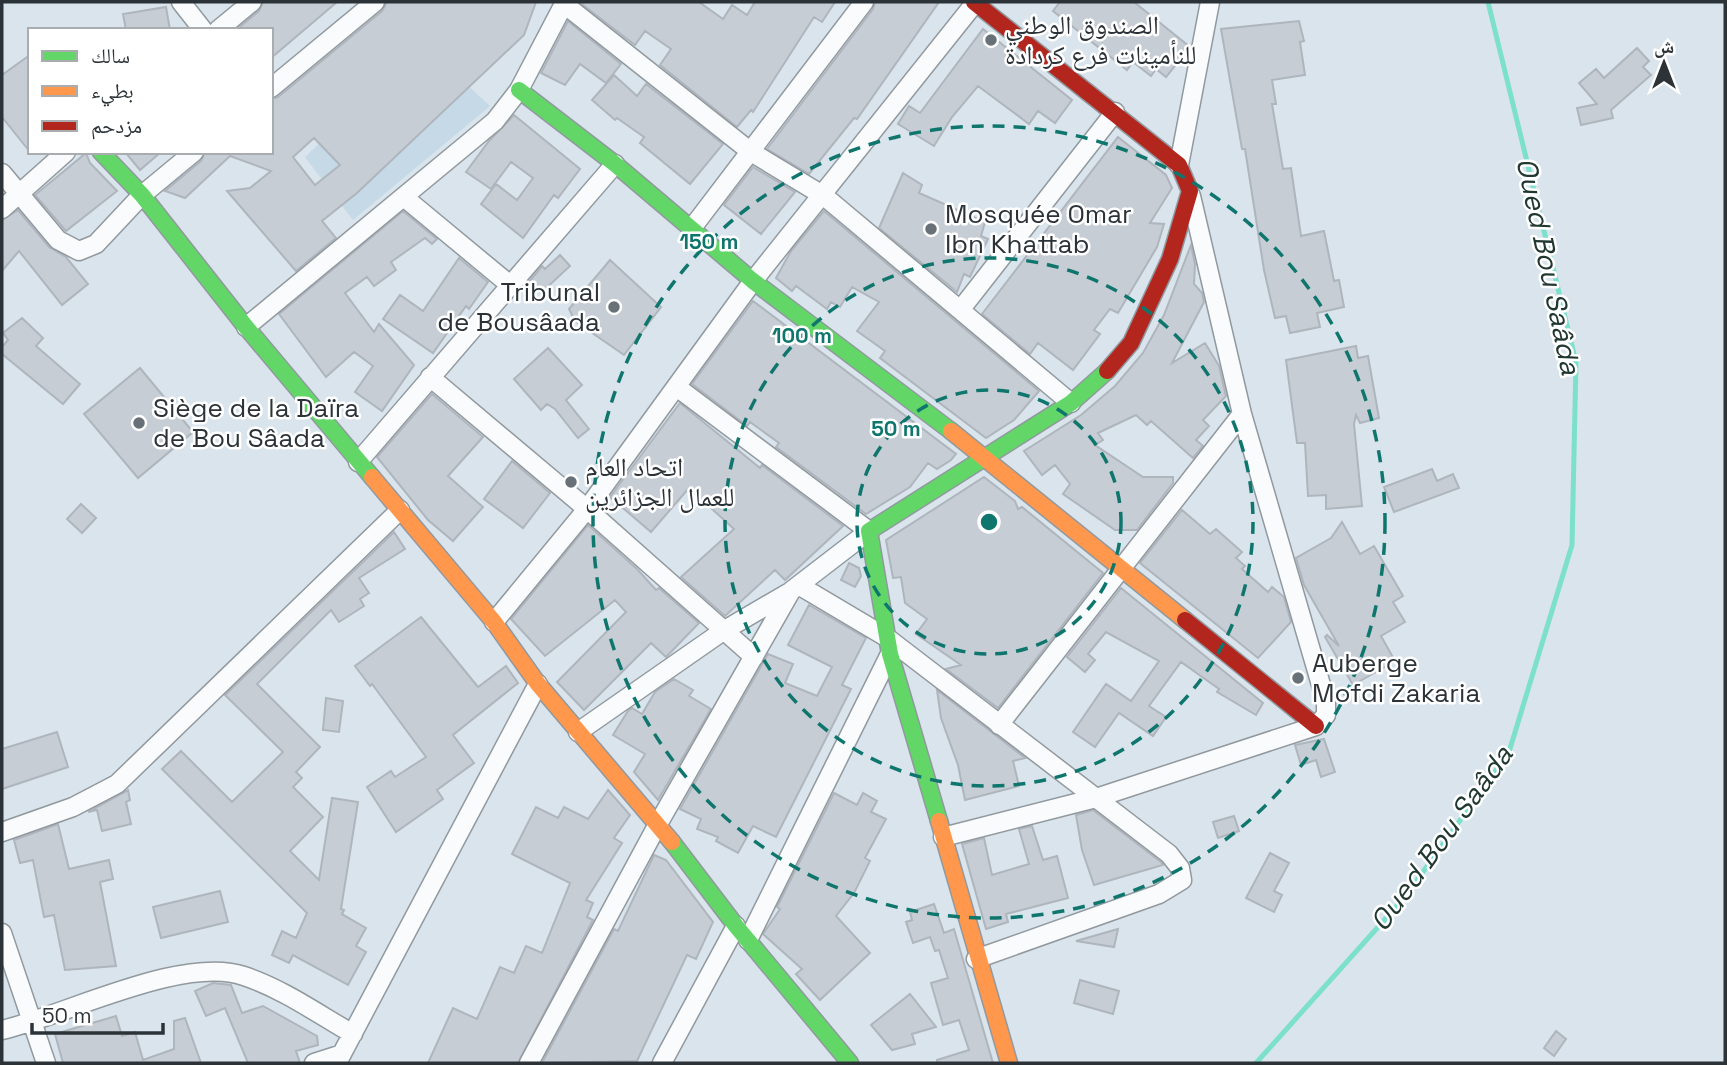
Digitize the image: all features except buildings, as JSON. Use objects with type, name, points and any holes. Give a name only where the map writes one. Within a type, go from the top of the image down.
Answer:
[{"type":"street","points":[[181,2],[200,28]]},
{"type":"street","points":[[220,28],[252,2]]},
{"type":"street","points":[[273,86],[375,2]]},
{"type":"street","points":[[692,228],[864,2]]},
{"type":"street","points":[[494,622],[587,509],[678,388],[753,281],[824,196],[975,2],[1179,165],[1190,191],[1242,414],[1326,702],[1326,715],[1316,726],[1096,798],[943,837]]},
{"type":"street","points":[[1179,165],[1210,2]]},
{"type":"street","points":[[246,327],[495,121],[519,90],[564,3],[751,152],[824,196],[1071,403]]},
{"type":"street","points":[[519,90],[615,164],[753,281],[984,456],[1316,726]]},
{"type":"street","points":[[961,309],[1115,112]]},
{"type":"street","points":[[2,209],[64,154]]},
{"type":"street","points":[[103,154],[142,195],[246,327],[494,622],[538,684],[658,824],[742,933],[850,1063]]},
{"type":"street","points":[[2,173],[58,240],[79,251],[96,244],[142,195],[192,154]]},
{"type":"street","points":[[358,462],[615,164]]},
{"type":"street","points":[[578,732],[723,631],[796,588],[869,531],[1071,403],[1103,375],[1131,344],[1149,309],[1170,259],[1190,191]]},
{"type":"street","points":[[405,198],[510,285]]},
{"type":"street","points":[[430,377],[587,509],[754,657]]},
{"type":"street","points":[[678,388],[869,531],[888,645],[976,959],[1009,1063]]},
{"type":"street","points":[[999,724],[1242,414]]},
{"type":"street","points":[[2,832],[74,807],[117,784],[400,510]]},
{"type":"street","points":[[796,588],[888,645],[999,724],[1169,854],[1180,867],[1182,880],[1159,894],[976,959]]},
{"type":"street","points":[[529,1063],[658,824],[796,588]]},
{"type":"street","points":[[662,1063],[742,933],[888,645]]},
{"type":"street","points":[[314,1063],[340,1058],[538,684]]},
{"type":"street","points":[[2,933],[46,1063]]},
{"type":"street","points":[[2,1030],[33,1023],[129,990],[206,971],[244,976],[353,1034]]},
{"type":"shaded area","points":[[442,62],[490,106],[353,220],[305,157],[334,130]]},
{"type":"waterway","name":"Oued Bou Saâda","points":[[1256,1063],[1405,897],[1509,752],[1572,545],[1576,362],[1488,2]]},
{"type":"traffic: fast","points":[[519,90],[615,164],[753,281],[951,431]]},
{"type":"traffic: fast","points":[[103,154],[142,195],[246,327],[372,477]]},
{"type":"traffic: fast","points":[[939,821],[890,654],[869,531],[1071,403],[1107,371]]},
{"type":"traffic: fast","points":[[672,842],[736,926],[850,1063]]},
{"type":"traffic: slow","points":[[951,431],[1185,620]]},
{"type":"traffic: slow","points":[[372,477],[494,622],[538,684],[672,842]]},
{"type":"traffic: slow","points":[[939,821],[1009,1063]]},
{"type":"traffic: jam","points":[[974,2],[1179,165],[1190,191],[1170,259],[1131,343],[1107,371]]},
{"type":"traffic: jam","points":[[1185,620],[1316,726]]},
{"type":"place","name":"الصندوق الوطني للنأمينات فرع كردادة","points":[[991,40]]},
{"type":"place","name":"Mosquée Omar Ibn Khattab","points":[[931,229]]},
{"type":"place","name":"Tribunal de Bousâada","points":[[614,307]]},
{"type":"place","name":"Siège de la Daïra de Bou Sâada","points":[[139,423]]},
{"type":"place","name":"اتحاد العام للعمال الجزائرين","points":[[571,482]]},
{"type":"place","name":"Auberge Mofdi Zakaria","points":[[1298,678]]}]
